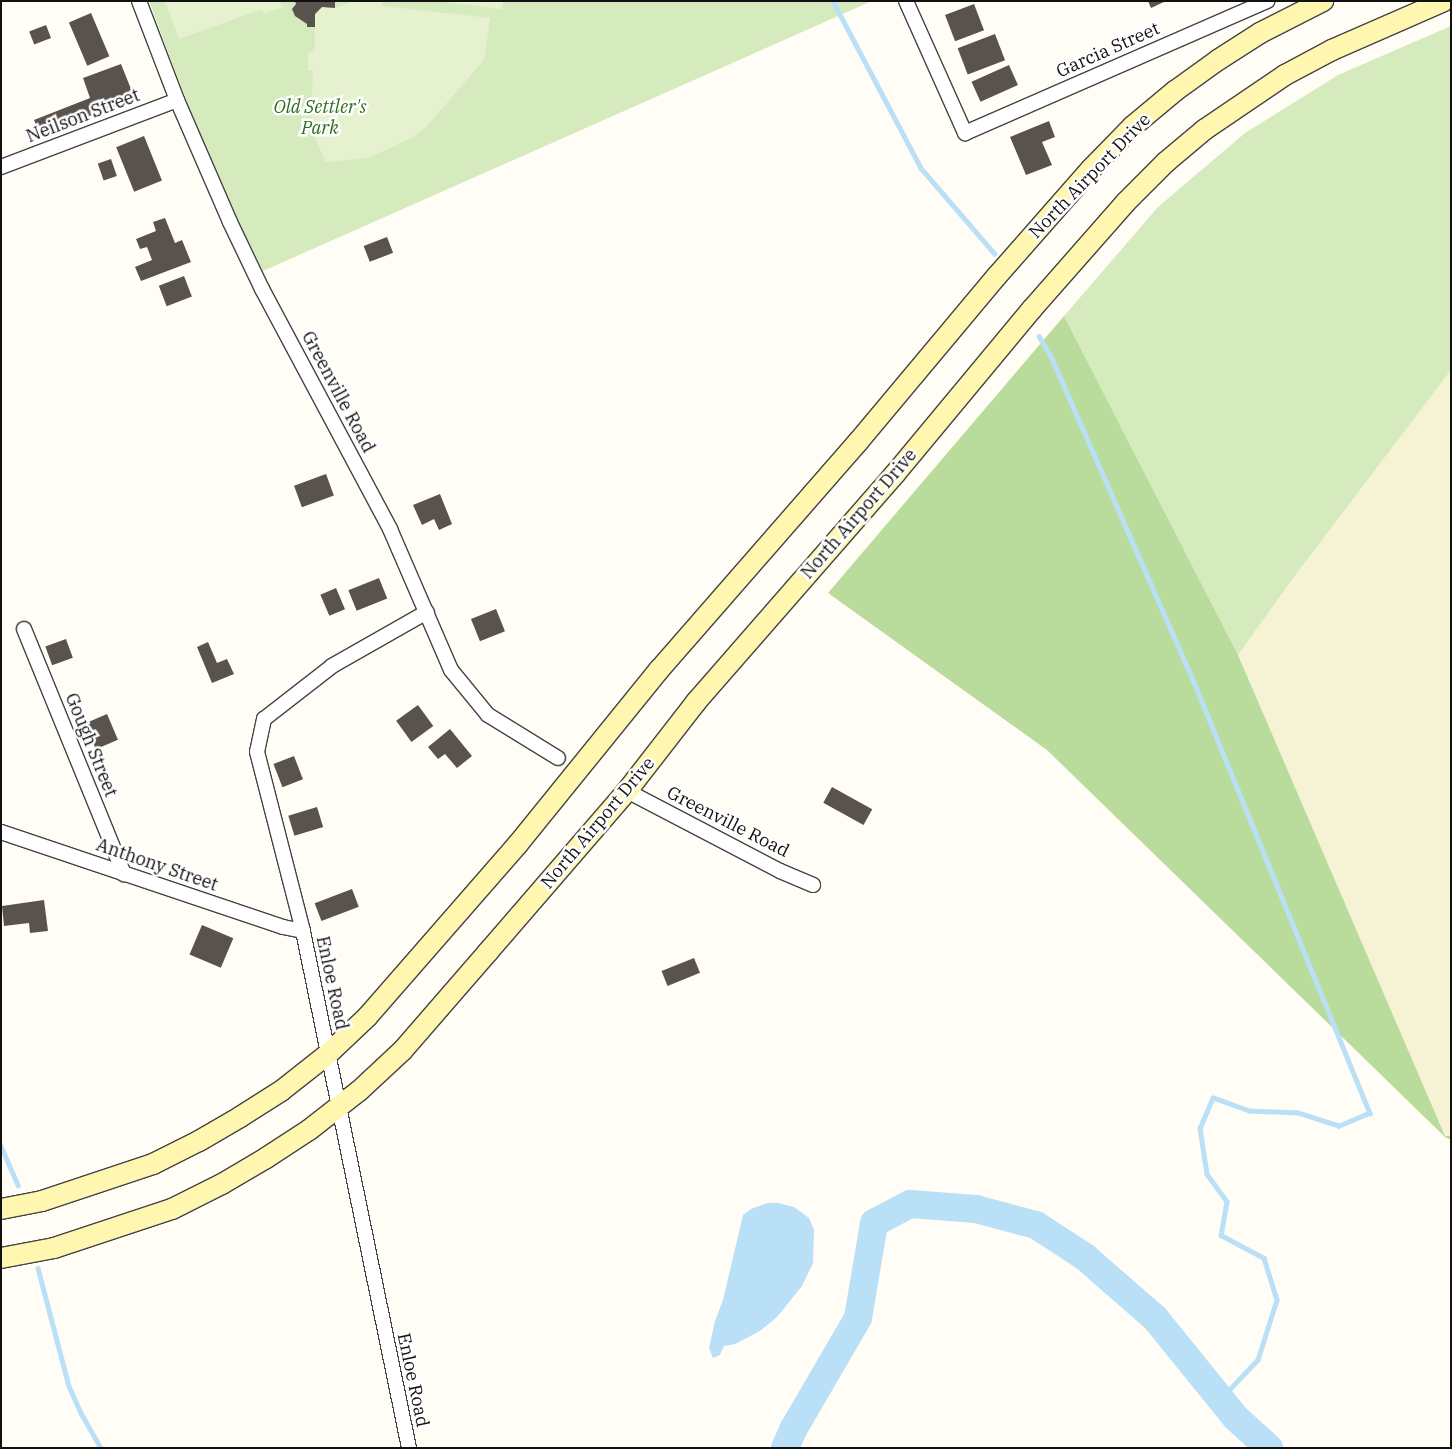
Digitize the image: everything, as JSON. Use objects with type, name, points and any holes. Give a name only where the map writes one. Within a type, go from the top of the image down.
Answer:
[{"type":"main road","name":"North Airport Drive","points":[[1,1209],[42,1201],[153,1164],[199,1142],[240,1117],[281,1091],[328,1054],[368,1016],[518,844],[660,670],[858,442],[996,277],[1091,170],[1133,126],[1175,91],[1260,33],[1322,1]]},
{"type":"main road","name":"North Airport Drive","points":[[1,1258],[54,1248],[172,1209],[222,1184],[266,1158],[309,1130],[338,1107],[403,1050],[627,791],[696,702],[895,474],[1032,309],[1126,202],[1166,162],[1204,130],[1285,75],[1332,50],[1444,1]]},
{"type":"street","name":"Greenville Road","points":[[139,1],[177,100],[251,268],[390,529],[451,670],[475,702],[498,722],[558,758]]},
{"type":"street","name":"Garcia Street","points":[[906,1],[965,133],[1267,1]]},
{"type":"street","name":"Neilson Street","points":[[1,167],[177,100]]},
{"type":"street","name":"Enloe Road","points":[[409,1448],[302,931],[257,752],[264,719],[332,666],[427,612]]},
{"type":"street","name":"Gough Street","points":[[24,629],[124,874]]},
{"type":"street","name":"Greenville Road","points":[[627,791],[780,871],[813,885]]},
{"type":"street","name":"Anthony Street","points":[[1,832],[283,927],[302,931]]},
{"type":"shaded area","points":[[1451,370],[1451,1136],[1445,1137],[1238,655],[1291,581]]},
{"type":"green space","name":"Old Settler's Park","points":[[149,1],[872,1],[263,271],[224,192],[195,124]]},
{"type":"green space","points":[[165,1],[283,1],[280,3],[283,7],[264,14],[262,9],[179,39]]},
{"type":"green space","points":[[437,1],[503,1],[502,9]]},
{"type":"green space","points":[[350,2],[382,2],[382,6],[490,18],[484,60],[426,127],[413,137],[369,158],[326,162],[311,130],[313,71],[308,71],[308,52],[315,51],[315,14],[322,7],[335,8]]},
{"type":"green space","points":[[1451,26],[1451,370],[1291,581],[1238,655],[1064,316],[1158,207],[1245,133],[1338,75]]},
{"type":"green space","points":[[1064,316],[1238,655],[1445,1136],[1451,1136],[1451,1140],[1445,1137],[1047,750],[828,593]]},
{"type":"water","points":[[767,1203],[778,1203],[794,1207],[809,1218],[814,1230],[813,1263],[802,1286],[777,1317],[760,1331],[735,1344],[724,1346],[720,1355],[713,1358],[709,1348],[715,1321],[723,1300],[743,1215],[751,1209]]},
{"type":"building","points":[[295,1],[335,1],[335,8],[322,7],[315,14],[315,27],[307,27],[307,24],[295,16],[292,9],[296,4]]},
{"type":"building","points":[[1148,1],[1166,1],[1151,8]]},
{"type":"building","points":[[974,4],[984,30],[955,41],[945,15]]},
{"type":"building","points":[[91,13],[109,56],[87,66],[69,22]]},
{"type":"building","points":[[46,25],[51,38],[34,45],[29,31]]},
{"type":"building","points":[[995,34],[1005,60],[968,74],[958,48]]},
{"type":"building","points":[[121,64],[135,99],[40,135],[34,120],[90,98],[83,78]]},
{"type":"building","points":[[1009,65],[1018,85],[980,102],[972,82]]},
{"type":"building","points":[[1049,121],[1055,137],[1042,142],[1052,165],[1026,175],[1010,137]]},
{"type":"building","points":[[144,136],[162,181],[134,192],[116,147]]},
{"type":"building","points":[[111,159],[117,176],[104,181],[98,164]]},
{"type":"building","points":[[165,218],[175,243],[182,240],[191,262],[141,281],[135,267],[152,260],[147,247],[140,249],[136,239],[156,231],[153,222]]},
{"type":"building","points":[[387,237],[393,253],[370,262],[364,246]]},
{"type":"building","points":[[184,276],[192,297],[167,306],[159,286]]},
{"type":"building","points":[[326,474],[334,496],[302,507],[294,486]]},
{"type":"building","points":[[440,494],[452,524],[439,530],[434,519],[422,525],[413,505]]},
{"type":"building","points":[[379,578],[387,598],[357,611],[348,590]]},
{"type":"building","points":[[336,588],[345,609],[329,616],[320,595]]},
{"type":"building","points":[[496,609],[505,631],[480,641],[471,619]]},
{"type":"building","points":[[66,639],[73,658],[52,665],[45,647]]},
{"type":"building","points":[[208,642],[217,663],[227,659],[234,674],[212,683],[197,647]]},
{"type":"building","points":[[418,705],[433,726],[411,742],[396,721]]},
{"type":"building","points":[[107,714],[118,740],[96,749],[85,723]]},
{"type":"building","points":[[450,729],[472,756],[457,768],[445,754],[438,759],[428,747]]},
{"type":"building","points":[[294,756],[303,779],[282,787],[273,764]]},
{"type":"building","points":[[832,787],[872,809],[864,825],[823,803]]},
{"type":"building","points":[[317,807],[323,827],[294,836],[288,816]]},
{"type":"building","points":[[352,889],[359,907],[321,921],[315,903]]},
{"type":"building","points":[[44,900],[48,931],[30,933],[29,923],[4,926],[2,906]]},
{"type":"building","points":[[202,925],[233,938],[221,968],[189,954]]},
{"type":"building","points":[[694,958],[700,973],[668,986],[662,971]]},
{"type":"waterway","points":[[833,1],[921,168],[995,254]]},
{"type":"waterway","points":[[1039,336],[1050,354],[1194,682],[1370,1113],[1339,1126],[1298,1113],[1249,1111],[1213,1098],[1200,1128],[1207,1174],[1227,1202],[1221,1235],[1264,1258],[1277,1300],[1258,1360],[1221,1399]]},
{"type":"waterway","points":[[1,1146],[18,1185]]},
{"type":"waterway","points":[[785,1448],[794,1428],[858,1318],[874,1223],[910,1204],[976,1209],[1036,1225],[1085,1257],[1155,1318],[1236,1418],[1269,1448]]},
{"type":"waterway","points":[[38,1268],[69,1386],[81,1413],[101,1448]]}]
